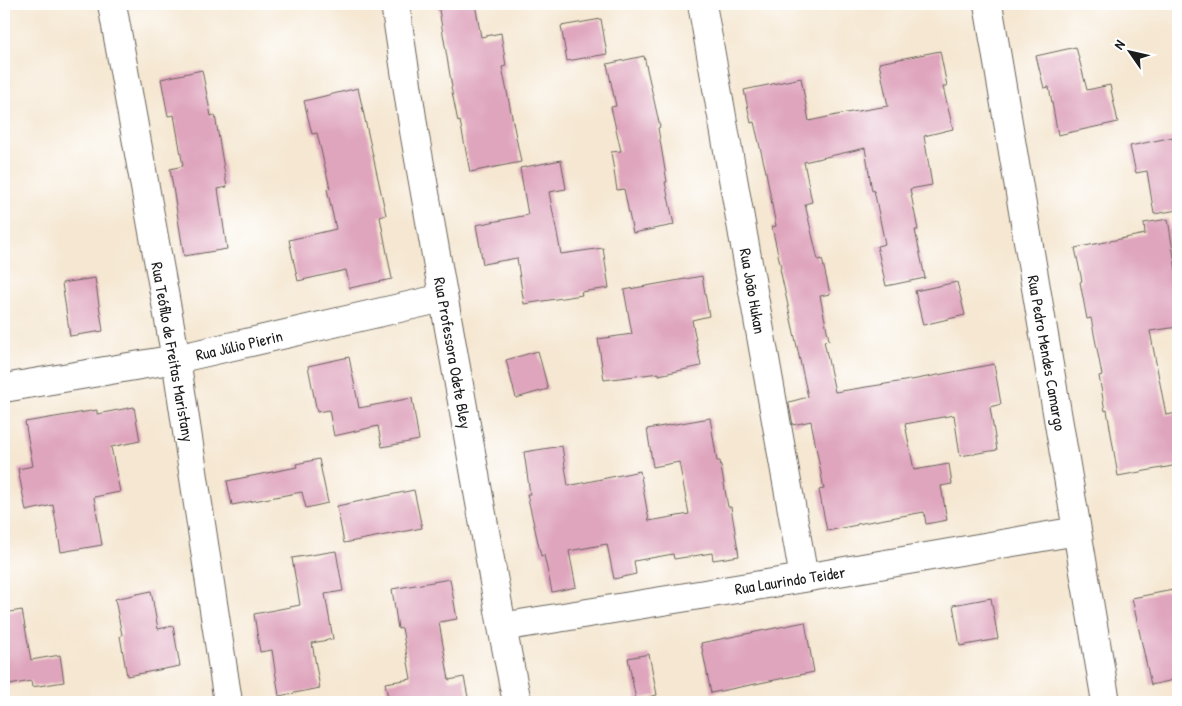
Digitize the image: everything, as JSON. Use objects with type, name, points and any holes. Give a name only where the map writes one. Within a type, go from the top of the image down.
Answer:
[{"type":"street","name":"Rua Teófilo de Freitas Maristany","points":[[112,4],[176,360],[228,702]]},
{"type":"street","name":"Rua Professora Odete Bley","points":[[395,4],[414,131],[516,702]]},
{"type":"street","name":"Rua João Hukan","points":[[702,4],[804,578]]},
{"type":"street","name":"Rua Pedro Mendes Camargo","points":[[988,4],[1106,702]]},
{"type":"street","name":"Rua Júlio Pierin","points":[[4,388],[176,360],[443,298]]},
{"type":"street","name":"Rua Laurindo Teider","points":[[502,627],[1077,531]]},
{"type":"building","points":[[438,4],[475,4],[481,37],[501,33],[506,66],[502,67],[521,162],[470,172],[451,87]]},
{"type":"building","points":[[601,19],[607,54],[567,61],[561,26]]},
{"type":"building","points":[[1076,47],[1087,90],[1110,85],[1118,122],[1058,135],[1049,87],[1044,88],[1036,56]]},
{"type":"building","points":[[940,51],[947,86],[943,87],[953,129],[924,136],[932,185],[910,189],[918,230],[915,230],[925,278],[886,286],[877,246],[885,244],[874,190],[872,191],[865,148],[804,162],[812,202],[805,204],[818,260],[822,259],[830,294],[820,296],[829,340],[824,341],[835,392],[994,364],[1001,404],[990,407],[997,450],[960,456],[954,415],[905,424],[914,470],[949,464],[952,484],[941,486],[947,520],[926,524],[924,512],[827,531],[819,490],[824,489],[811,421],[793,425],[789,405],[789,402],[808,397],[772,227],[776,226],[766,172],[754,122],[751,123],[744,90],[801,78],[809,121],[888,106],[879,63]]},
{"type":"building","points":[[644,56],[660,127],[658,128],[667,182],[665,182],[674,225],[633,233],[624,189],[617,190],[611,152],[621,151],[611,107],[616,106],[607,64]]},
{"type":"building","points":[[202,70],[211,116],[215,115],[227,187],[218,189],[227,249],[184,256],[170,169],[183,166],[174,115],[168,116],[161,79]]},
{"type":"building","points":[[358,88],[386,215],[380,217],[392,279],[350,288],[346,270],[298,281],[289,240],[336,229],[327,189],[330,188],[317,133],[312,134],[304,101]]},
{"type":"building","points":[[1178,136],[1178,210],[1154,214],[1147,171],[1136,173],[1130,146]]},
{"type":"building","points":[[561,160],[566,189],[549,192],[561,254],[603,248],[609,288],[581,292],[582,295],[524,304],[517,258],[483,264],[476,225],[528,215],[520,168]]},
{"type":"building","points":[[1168,219],[1178,283],[1178,327],[1150,331],[1166,415],[1178,413],[1178,465],[1118,476],[1107,410],[1105,411],[1099,376],[1102,375],[1091,318],[1087,319],[1075,248],[1145,234],[1144,223]]},
{"type":"building","points":[[702,276],[709,316],[692,320],[701,366],[659,375],[659,373],[604,380],[598,339],[632,334],[624,290]]},
{"type":"building","points":[[95,278],[103,331],[70,336],[62,283]]},
{"type":"building","points":[[957,282],[965,315],[923,325],[915,291]]},
{"type":"building","points":[[538,351],[548,389],[516,398],[506,360]]},
{"type":"building","points":[[349,357],[359,408],[412,398],[419,440],[382,447],[378,426],[334,436],[329,410],[317,412],[308,366]]},
{"type":"building","points":[[134,407],[140,441],[111,447],[120,492],[94,497],[102,545],[61,552],[53,505],[26,511],[18,469],[33,466],[25,422],[97,410],[97,414]]},
{"type":"building","points":[[710,418],[717,461],[720,461],[728,507],[731,507],[739,556],[713,560],[712,553],[674,559],[673,554],[634,561],[636,574],[614,579],[607,544],[569,551],[576,587],[552,592],[544,555],[541,556],[527,494],[530,494],[524,452],[562,446],[568,486],[640,471],[649,521],[689,514],[679,462],[653,467],[647,429]]},
{"type":"building","points":[[319,459],[328,503],[306,508],[302,492],[232,505],[227,481],[297,467],[296,464]]},
{"type":"building","points":[[414,490],[422,528],[344,543],[337,506]]},
{"type":"building","points":[[336,551],[343,591],[325,594],[333,639],[312,643],[320,688],[279,696],[272,650],[260,652],[254,614],[300,605],[292,558]]},
{"type":"building","points":[[450,579],[457,619],[439,622],[449,680],[464,677],[469,702],[389,702],[385,683],[411,679],[402,628],[398,629],[392,589]]},
{"type":"building","points":[[1178,589],[1178,679],[1151,685],[1132,598]]},
{"type":"building","points":[[151,591],[158,629],[173,626],[180,666],[127,676],[115,599]]},
{"type":"building","points":[[991,598],[998,639],[960,646],[953,605]]},
{"type":"building","points":[[22,610],[31,660],[60,655],[64,682],[32,687],[31,681],[4,686],[4,613]]},
{"type":"building","points":[[805,622],[814,672],[711,693],[701,643]]},
{"type":"building","points":[[649,654],[657,695],[636,700],[628,658]]}]
